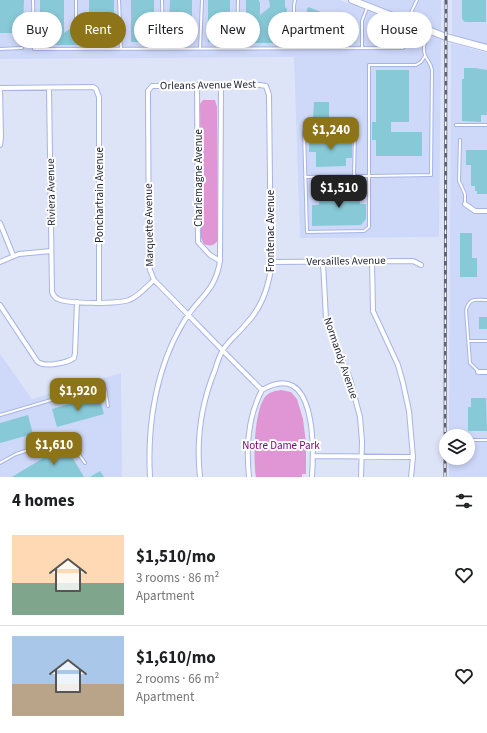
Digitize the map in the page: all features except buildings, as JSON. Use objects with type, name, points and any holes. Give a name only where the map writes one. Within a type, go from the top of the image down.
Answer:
[{"type":"street","points":[[352,0],[383,12]]},
{"type":"street","points":[[432,32],[460,42],[487,48]]},
{"type":"street","name":"Orleans Avenue West","points":[[150,88],[156,86],[198,85],[260,84],[266,86]]},
{"type":"street","name":"Charlemagne Avenue","points":[[198,85],[198,242],[210,255],[220,261]]},
{"type":"street","name":"Charlemagne Avenue","points":[[150,477],[151,427],[157,391],[170,350],[188,314],[212,286],[220,261],[221,85]]},
{"type":"street","name":"Frontenac Avenue","points":[[200,477],[199,444],[202,412],[211,380],[222,351],[246,325],[260,304],[265,295],[269,279],[271,262],[269,95],[266,86]]},
{"type":"street","name":"Ponchartrain Avenue","points":[[49,88],[93,87],[96,88],[99,97],[99,302]]},
{"type":"street","points":[[0,145],[0,88],[49,88]]},
{"type":"street","name":"Riviera Avenue","points":[[49,88],[52,292],[54,296],[63,301],[77,302]]},
{"type":"street","name":"Marquette Avenue","points":[[150,88],[148,99],[150,270],[154,280],[222,351],[262,390]]},
{"type":"street","points":[[465,204],[476,211],[487,211]]},
{"type":"street","points":[[0,223],[13,256]]},
{"type":"street","points":[[0,262],[13,256],[51,251]]},
{"type":"street","points":[[372,261],[373,311],[394,356],[403,383],[410,421],[413,457],[411,477]]},
{"type":"street","name":"Versailles Avenue","points":[[271,262],[413,261],[420,265]]},
{"type":"street","name":"Normandy Avenue","points":[[323,262],[326,319],[344,362],[356,399],[360,418],[362,457],[361,477]]},
{"type":"street","points":[[0,305],[37,361],[42,365],[48,365],[69,361],[74,358],[76,353],[77,302],[118,302],[130,299],[140,293],[154,280]]},
{"type":"street","points":[[478,372],[487,372]]},
{"type":"street","points":[[248,477],[248,447],[253,410],[262,390],[272,385],[281,384],[293,386],[300,392],[305,401],[310,418],[312,434],[314,456],[312,477]]},
{"type":"street","points":[[314,456],[413,457]]},
{"type":"lane","points":[[33,0],[34,49],[294,48]]},
{"type":"lane","points":[[76,0],[76,12]]},
{"type":"lane","points":[[119,0],[121,49]]},
{"type":"lane","points":[[162,0],[163,49]]},
{"type":"lane","points":[[200,49],[202,0]]},
{"type":"lane","points":[[237,49],[238,0]]},
{"type":"lane","points":[[294,12],[295,0]]},
{"type":"lane","points":[[412,12],[417,0]]},
{"type":"lane","points":[[367,48],[362,48],[362,21],[368,6]]},
{"type":"lane","points":[[0,49],[22,48]]},
{"type":"lane","points":[[305,177],[431,176],[432,70],[431,64],[425,56],[424,48]]},
{"type":"lane","points":[[354,176],[355,131],[304,131],[307,232],[364,231],[369,227],[369,65],[416,65],[421,62],[425,56]]},
{"type":"lane","points":[[456,125],[487,125]]},
{"type":"lane","points":[[460,140],[459,181],[465,194],[465,204]]},
{"type":"lane","points":[[478,372],[470,362],[466,310],[472,300],[487,300]]},
{"type":"lane","points":[[469,341],[487,341]]},
{"type":"lane","points":[[0,415],[99,386],[105,389],[108,406]]},
{"type":"lane","points":[[0,462],[16,454],[62,439],[68,439],[85,463]]},
{"type":"lane","points":[[475,440],[487,440]]},
{"type":"shaded area","points":[[0,0],[340,0],[370,12],[367,12],[367,48],[432,48],[432,36],[441,40],[439,237],[300,238],[294,57],[0,59]]},
{"type":"shaded area","points":[[364,0],[441,0],[441,31],[432,27],[432,12],[393,12]]},
{"type":"shaded area","points":[[452,0],[487,0],[487,44],[452,35]]},
{"type":"shaded area","points":[[451,43],[487,53],[487,477],[449,477],[449,465],[475,465],[475,429],[449,429]]},
{"type":"shaded area","points":[[0,354],[32,399],[121,373],[122,477],[0,477]]},
{"type":"green space","points":[[203,100],[215,100],[217,107],[218,240],[216,243],[211,245],[204,244],[201,238],[200,104]]},
{"type":"green space","name":"Notre Dame Park","points":[[281,390],[291,392],[297,399],[303,419],[306,443],[306,474],[302,474],[302,477],[256,477],[255,436],[261,404],[267,395]]},
{"type":"railway","points":[[445,477],[446,0]]}]
